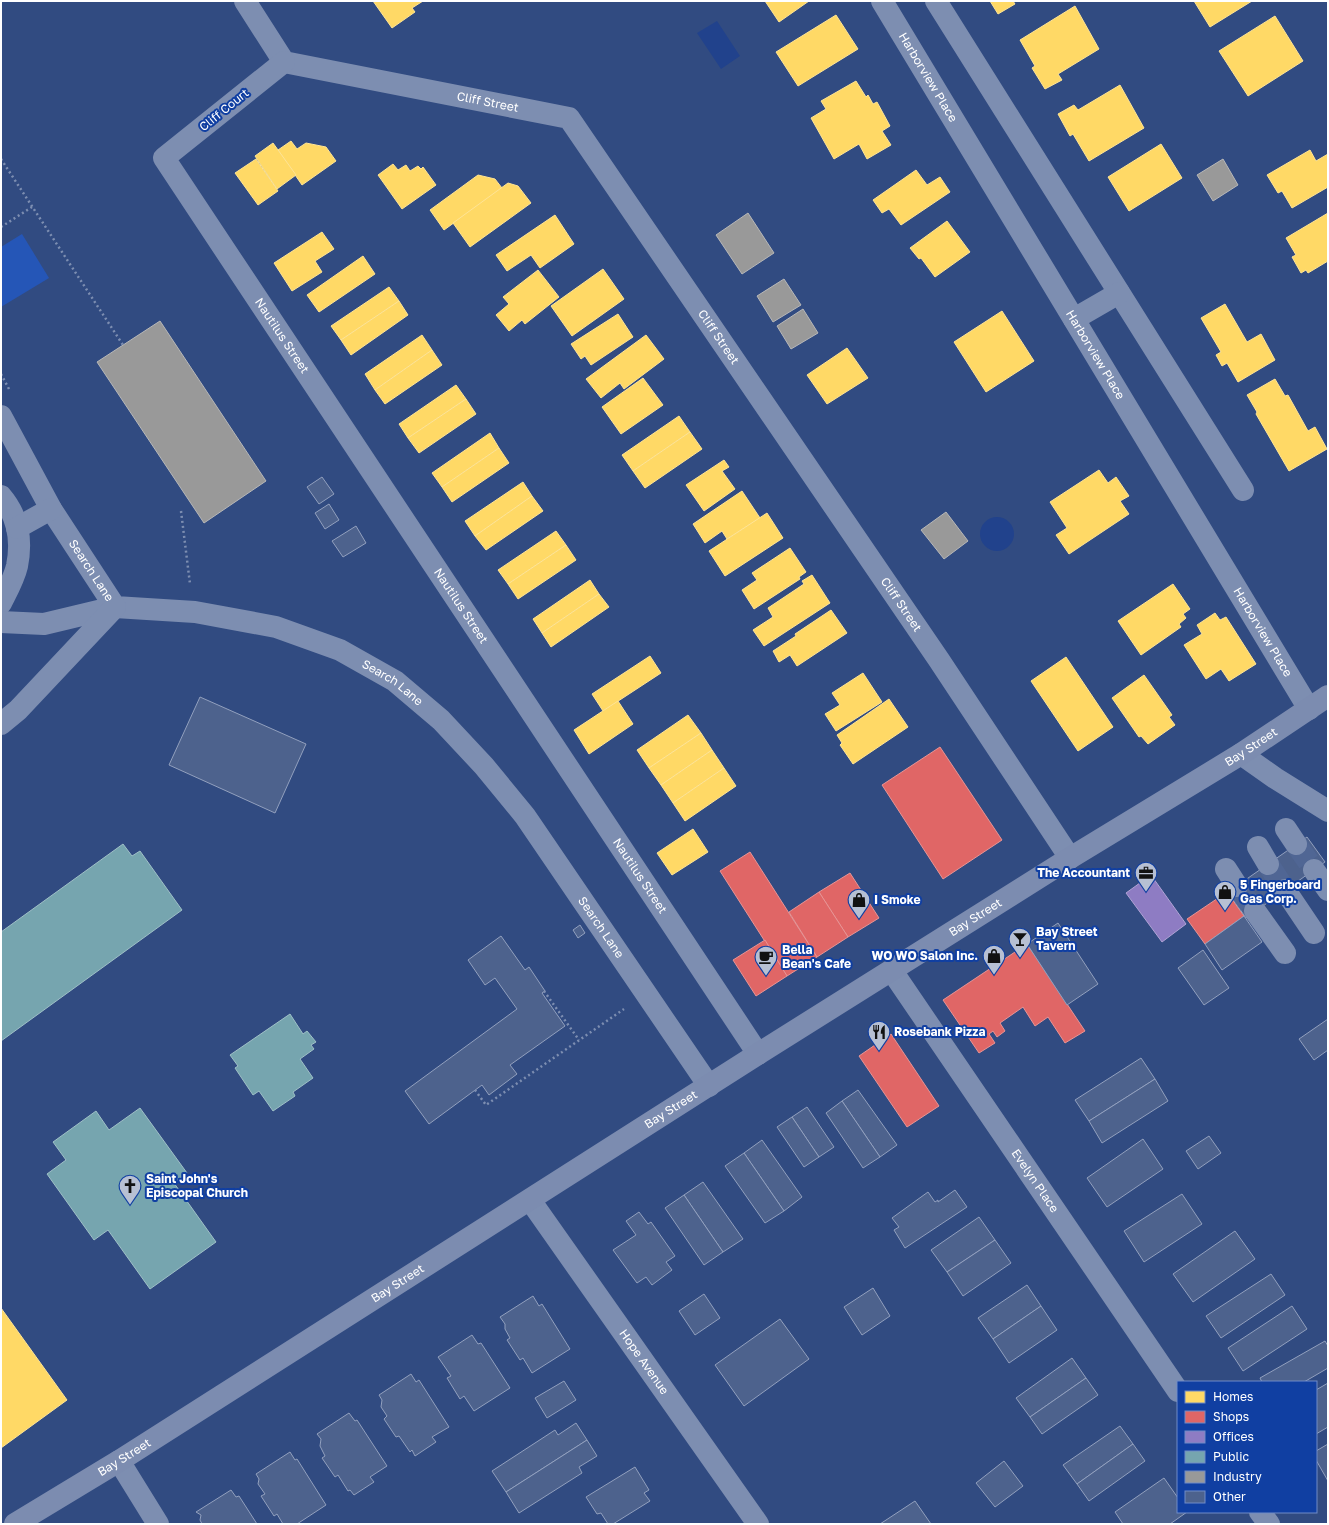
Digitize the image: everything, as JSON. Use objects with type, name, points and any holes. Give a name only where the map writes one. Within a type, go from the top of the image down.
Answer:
[{"type":"main road","name":"Bay Street","points":[[15,1524],[119,1461],[758,1054],[1070,858],[1241,754],[1328,696]]},
{"type":"street","points":[[245,1],[284,62]]},
{"type":"street","name":"Harborview Place","points":[[882,1],[1309,709]]},
{"type":"street","points":[[936,1],[1243,490]]},
{"type":"street","name":"Cliff Court","points":[[164,158],[284,62]]},
{"type":"street","name":"Cliff Street","points":[[284,62],[568,118],[940,660],[1070,858]]},
{"type":"street","name":"Nautilus Street","points":[[164,158],[758,1054]]},
{"type":"street","points":[[1074,319],[1119,293]]},
{"type":"street","name":"Search Lane","points":[[1,416],[51,509],[115,607],[195,612],[276,627],[340,650],[395,681],[441,720],[484,766],[525,816],[709,1086]]},
{"type":"street","points":[[1,496],[12,512],[19,534],[17,566],[1,603]]},
{"type":"street","points":[[17,528],[51,509]]},
{"type":"street","points":[[1,622],[44,624],[115,607]]},
{"type":"street","points":[[1,724],[18,710],[115,607]]},
{"type":"street","points":[[1241,754],[1275,778],[1328,811]]},
{"type":"street","points":[[1314,870],[1328,890]]},
{"type":"street","points":[[1286,890],[1314,933]]},
{"type":"street","points":[[1255,911],[1284,953]]},
{"type":"street","name":"Evelyn Place","points":[[892,971],[1177,1390]]},
{"type":"street","name":"Hope Avenue","points":[[530,1200],[758,1524]]},
{"type":"street","points":[[119,1461],[158,1524]]},
{"type":"street","points":[[1261,1513],[1269,1524]]},
{"type":"path","points":[[1,159],[123,345]]},
{"type":"path","points":[[1,227],[32,207]]},
{"type":"path","points":[[1,374],[12,394]]},
{"type":"path","points":[[181,511],[191,583],[188,588]]},
{"type":"path","points":[[544,991],[579,1040]]},
{"type":"path","points":[[475,1090],[486,1105],[625,1009]]},
{"type":"shaded area","points":[[717,21],[740,56],[721,69],[697,33]]},
{"type":"shaded area","points":[[22,234],[49,278],[1,307],[1,247]]},
{"type":"shaded area","points":[[1000,517],[1007,519],[1012,524],[1014,534],[1012,544],[1007,549],[994,551],[987,549],[982,544],[980,531],[982,524],[987,519]]},
{"type":"building: Homes","points":[[373,1],[423,1],[412,8],[415,12],[392,28]]},
{"type":"building: Homes","points":[[765,1],[809,1],[779,22]]},
{"type":"building: Homes","points":[[990,1],[1013,1],[1015,4],[998,14]]},
{"type":"building: Homes","points":[[1194,1],[1252,1],[1210,27]]},
{"type":"building: Homes","points":[[1075,6],[1099,49],[1058,74],[1062,80],[1045,89],[1032,68],[1035,66],[1020,40]]},
{"type":"building: Homes","points":[[836,15],[858,49],[798,86],[776,52]]},
{"type":"building: Homes","points":[[1275,16],[1303,61],[1248,96],[1219,51]]},
{"type":"building: Homes","points":[[856,81],[866,97],[868,95],[873,104],[877,102],[890,126],[882,131],[891,145],[867,159],[859,144],[834,159],[811,118],[826,109],[821,101]]},
{"type":"building: Homes","points":[[1120,85],[1144,128],[1089,161],[1073,134],[1070,136],[1058,114],[1074,105],[1078,110]]},
{"type":"building: Homes","points":[[291,141],[297,149],[306,143],[326,147],[336,161],[302,185],[278,150]]},
{"type":"building: Homes","points":[[273,143],[296,175],[277,189],[255,156]]},
{"type":"building: Homes","points":[[1161,144],[1182,178],[1129,211],[1108,177]]},
{"type":"building: Homes","points":[[1310,150],[1316,161],[1328,154],[1328,187],[1292,208],[1282,191],[1278,193],[1267,175]]},
{"type":"building: Homes","points":[[256,159],[278,191],[258,205],[235,173]]},
{"type":"building: Homes","points":[[393,164],[398,170],[406,165],[410,171],[418,166],[421,169],[423,167],[436,185],[402,209],[378,175]]},
{"type":"building: Homes","points":[[916,170],[927,185],[940,177],[950,192],[901,225],[889,209],[882,213],[873,200]]},
{"type":"building: Homes","points":[[478,175],[495,179],[502,188],[444,230],[430,210]]},
{"type":"building: Homes","points":[[508,183],[518,186],[531,203],[470,247],[453,223]]},
{"type":"building: Homes","points":[[1328,213],[1328,261],[1308,273],[1306,270],[1301,273],[1292,257],[1296,255],[1286,238]]},
{"type":"building: Homes","points":[[555,215],[574,244],[540,268],[531,255],[507,271],[496,255]]},
{"type":"building: Homes","points":[[947,221],[970,252],[935,277],[921,258],[919,259],[910,248]]},
{"type":"building: Homes","points":[[322,232],[334,249],[315,261],[322,272],[292,291],[274,263]]},
{"type":"building: Homes","points":[[363,256],[375,274],[319,312],[307,295]]},
{"type":"building: Homes","points":[[603,269],[624,299],[572,336],[551,306]]},
{"type":"building: Homes","points":[[538,270],[559,297],[525,324],[522,320],[509,331],[496,315],[509,304],[503,297]]},
{"type":"building: Homes","points":[[389,287],[399,301],[341,340],[331,326]]},
{"type":"building: Homes","points":[[399,301],[408,315],[351,355],[341,340]]},
{"type":"building: Homes","points":[[1225,304],[1247,342],[1261,334],[1275,360],[1238,382],[1227,363],[1222,366],[1216,355],[1221,352],[1201,318]]},
{"type":"building: Homes","points":[[1002,311],[1034,361],[986,392],[954,342]]},
{"type":"building: Homes","points":[[618,314],[633,337],[591,365],[585,356],[581,359],[571,344]]},
{"type":"building: Homes","points":[[422,335],[432,350],[375,390],[365,374]]},
{"type":"building: Homes","points":[[646,335],[664,359],[624,389],[620,383],[601,398],[586,379]]},
{"type":"building: Homes","points":[[847,348],[868,378],[827,404],[807,375]]},
{"type":"building: Homes","points":[[432,350],[442,365],[385,404],[375,390]]},
{"type":"building: Homes","points":[[643,378],[663,405],[621,434],[602,407]]},
{"type":"building: Homes","points":[[1275,379],[1285,396],[1288,395],[1308,431],[1315,427],[1327,449],[1289,471],[1256,414],[1257,412],[1247,395]]},
{"type":"building: Homes","points":[[456,385],[466,399],[408,438],[399,424]]},
{"type":"building: Homes","points":[[466,399],[476,414],[419,453],[408,438]]},
{"type":"building: Homes","points":[[679,416],[690,432],[633,471],[622,455]]},
{"type":"building: Homes","points":[[690,432],[702,449],[645,488],[633,471]]},
{"type":"building: Homes","points":[[490,433],[499,448],[442,487],[432,473]]},
{"type":"building: Homes","points":[[499,448],[509,463],[452,502],[442,487]]},
{"type":"building: Homes","points":[[724,460],[729,467],[722,471],[735,489],[704,511],[686,485]]},
{"type":"building: Homes","points":[[1099,470],[1108,483],[1116,477],[1129,496],[1120,501],[1129,514],[1069,554],[1056,535],[1067,528],[1050,502]]},
{"type":"building: Homes","points":[[523,482],[532,496],[475,536],[465,521]]},
{"type":"building: Homes","points":[[742,491],[760,518],[727,539],[722,531],[705,543],[693,524]]},
{"type":"building: Homes","points":[[532,496],[543,511],[486,550],[475,536]]},
{"type":"building: Homes","points":[[767,513],[783,538],[725,576],[709,551]]},
{"type":"building: Homes","points":[[556,531],[566,545],[508,584],[498,570]]},
{"type":"building: Homes","points":[[566,545],[576,560],[518,599],[508,584]]},
{"type":"building: Homes","points":[[790,548],[806,572],[799,577],[800,579],[754,609],[742,590],[757,580],[752,573]]},
{"type":"building: Homes","points":[[812,575],[830,603],[764,646],[753,630],[773,617],[768,608],[804,584],[802,581]]},
{"type":"building: Homes","points":[[590,580],[599,594],[542,633],[533,619]]},
{"type":"building: Homes","points":[[1173,584],[1190,609],[1183,614],[1186,618],[1179,624],[1181,627],[1141,655],[1118,621]]},
{"type":"building: Homes","points":[[599,594],[609,607],[551,647],[542,633]]},
{"type":"building: Homes","points":[[831,610],[847,633],[797,666],[790,655],[779,662],[773,651]]},
{"type":"building: Homes","points":[[1215,613],[1220,620],[1226,617],[1256,664],[1229,681],[1221,669],[1206,679],[1184,645],[1202,634],[1197,625]]},
{"type":"building: Homes","points":[[650,656],[661,673],[603,711],[592,694]]},
{"type":"building: Homes","points":[[1066,657],[1113,727],[1078,751],[1031,681]]},
{"type":"building: Homes","points":[[863,673],[882,702],[836,731],[825,714],[840,705],[832,693]]},
{"type":"building: Homes","points":[[1144,675],[1172,715],[1169,717],[1175,725],[1148,744],[1141,736],[1139,737],[1112,698]]},
{"type":"building: Homes","points":[[889,699],[908,727],[853,764],[840,745],[842,743],[837,735]]},
{"type":"building: Homes","points":[[618,701],[633,724],[589,754],[574,730]]},
{"type":"building: Homes","points":[[688,715],[701,733],[649,768],[637,750]]},
{"type":"building: Homes","points":[[701,733],[712,750],[661,785],[649,768]]},
{"type":"building: Homes","points":[[712,750],[724,768],[673,803],[661,785]]},
{"type":"building: Homes","points":[[724,768],[736,786],[685,821],[673,803]]},
{"type":"building: Homes","points":[[693,829],[708,852],[672,875],[657,853]]},
{"type":"building: Homes","points":[[1,1308],[67,1400],[1,1448]]},
{"type":"building: Shops","points":[[940,747],[1002,840],[943,879],[882,785]]},
{"type":"building: Shops","points":[[750,852],[817,957],[787,976],[720,871]]},
{"type":"building: Shops","points":[[850,873],[879,918],[848,937],[819,892]]},
{"type":"building: Shops","points":[[819,892],[848,937],[817,957],[789,912]]},
{"type":"building: Shops","points":[[1227,892],[1244,916],[1205,944],[1187,919]]},
{"type":"building: Shops","points":[[765,940],[787,976],[756,996],[733,960]]},
{"type":"building: Shops","points":[[1027,944],[1085,1031],[1065,1043],[1048,1017],[1035,1026],[1023,1007],[1000,1023],[1005,1031],[997,1037],[993,1031],[989,1034],[995,1043],[979,1053],[943,1000]]},
{"type":"building: Shops","points":[[891,1034],[939,1106],[907,1127],[859,1056]]},
{"type":"building: Offices","points":[[1151,875],[1186,924],[1162,942],[1126,893]]},
{"type":"building: Public","points":[[123,844],[132,856],[140,851],[182,910],[1,1041],[1,932]]},
{"type":"building: Public","points":[[290,1014],[303,1034],[307,1031],[316,1042],[311,1045],[314,1049],[300,1059],[313,1078],[293,1092],[295,1096],[273,1111],[259,1091],[253,1095],[235,1068],[238,1066],[230,1055]]},
{"type":"building: Public","name":"Saint John's Episcopal Church","points":[[140,1108],[187,1173],[174,1183],[216,1242],[150,1289],[108,1230],[94,1240],[47,1174],[66,1160],[53,1142],[96,1111],[109,1130]]},
{"type":"building: Industry","points":[[1223,159],[1238,185],[1213,201],[1197,175]]},
{"type":"building: Industry","points":[[748,213],[774,253],[742,274],[716,235]]},
{"type":"building: Industry","points":[[784,279],[801,305],[773,322],[757,296]]},
{"type":"building: Industry","points":[[803,309],[818,333],[791,349],[777,326]]},
{"type":"building: Industry","points":[[160,321],[266,481],[204,523],[97,362]]},
{"type":"building: Industry","points":[[946,512],[968,541],[944,559],[921,530]]},
{"type":"building: Other","points":[[322,477],[334,494],[319,504],[307,487]]},
{"type":"building: Other","points":[[329,504],[339,520],[325,529],[315,513]]},
{"type":"building: Other","points":[[356,526],[366,543],[343,557],[332,541]]},
{"type":"building: Other","points":[[200,697],[306,744],[275,813],[169,765]]},
{"type":"building: Other","points":[[1307,837],[1325,862],[1246,918],[1228,892]]},
{"type":"building: Other","points":[[1244,916],[1262,942],[1222,970],[1205,944]]},
{"type":"building: Other","points":[[1058,923],[1098,984],[1067,1005],[1027,944]]},
{"type":"building: Other","points":[[580,925],[585,933],[578,938],[573,930]]},
{"type":"building: Other","points":[[501,936],[525,970],[529,967],[545,991],[542,993],[565,1026],[510,1065],[517,1074],[489,1095],[482,1085],[429,1124],[405,1091],[517,1009],[495,978],[485,985],[468,960]]},
{"type":"building: Other","points":[[1203,950],[1229,988],[1204,1005],[1178,968]]},
{"type":"building: Other","points":[[1328,1019],[1328,1050],[1314,1060],[1299,1039]]},
{"type":"building: Other","points":[[1141,1058],[1155,1079],[1089,1121],[1075,1100]]},
{"type":"building: Other","points":[[1155,1079],[1168,1101],[1102,1143],[1089,1121]]},
{"type":"building: Other","points":[[858,1090],[897,1145],[880,1157],[842,1101]]},
{"type":"building: Other","points":[[842,1101],[880,1157],[863,1168],[826,1113]]},
{"type":"building: Other","points":[[807,1107],[834,1147],[819,1157],[792,1117]]},
{"type":"building: Other","points":[[792,1117],[819,1157],[804,1167],[777,1127]]},
{"type":"building: Other","points":[[1209,1136],[1221,1153],[1198,1169],[1186,1151]]},
{"type":"building: Other","points":[[1143,1139],[1163,1169],[1107,1207],[1087,1178]]},
{"type":"building: Other","points":[[762,1140],[802,1197],[784,1211],[744,1153]]},
{"type":"building: Other","points":[[744,1153],[784,1211],[765,1223],[725,1166]]},
{"type":"building: Other","points":[[703,1182],[743,1239],[723,1252],[684,1195]]},
{"type":"building: Other","points":[[955,1190],[967,1207],[905,1248],[894,1230],[899,1227],[892,1218],[928,1192],[935,1202],[938,1200],[938,1202]]},
{"type":"building: Other","points":[[1182,1194],[1202,1224],[1144,1262],[1124,1231]]},
{"type":"building: Other","points":[[684,1195],[723,1252],[704,1265],[665,1208]]},
{"type":"building: Other","points":[[639,1212],[648,1224],[651,1222],[675,1256],[666,1262],[672,1270],[652,1285],[646,1277],[637,1283],[613,1250],[636,1235],[626,1221]]},
{"type":"building: Other","points":[[979,1217],[995,1240],[947,1272],[931,1250]]},
{"type":"building: Other","points":[[1235,1231],[1255,1259],[1193,1302],[1173,1274]]},
{"type":"building: Other","points":[[995,1240],[1011,1263],[963,1296],[947,1272]]},
{"type":"building: Other","points":[[1271,1274],[1285,1295],[1221,1338],[1206,1316]]},
{"type":"building: Other","points":[[1027,1285],[1041,1306],[993,1339],[978,1318]]},
{"type":"building: Other","points":[[873,1288],[890,1316],[862,1335],[844,1307]]},
{"type":"building: Other","points":[[704,1294],[720,1318],[695,1335],[679,1311]]},
{"type":"building: Other","points":[[533,1296],[539,1306],[542,1304],[570,1349],[532,1373],[523,1358],[520,1360],[507,1340],[510,1338],[505,1329],[505,1324],[500,1317]]},
{"type":"building: Other","points":[[1041,1306],[1057,1330],[1009,1363],[993,1339]]},
{"type":"building: Other","points":[[1292,1306],[1307,1329],[1243,1371],[1228,1348]]},
{"type":"building: Other","points":[[780,1319],[809,1359],[744,1406],[715,1365]]},
{"type":"building: Other","points":[[472,1335],[478,1344],[481,1343],[510,1388],[474,1411],[464,1396],[460,1399],[447,1378],[451,1376],[438,1357]]},
{"type":"building: Other","points":[[1325,1341],[1328,1346],[1328,1368],[1306,1381],[1262,1381],[1260,1378]]},
{"type":"building: Other","points":[[1072,1358],[1086,1378],[1030,1417],[1016,1398]]},
{"type":"building: Other","points":[[411,1374],[416,1382],[419,1380],[449,1427],[432,1437],[436,1442],[415,1456],[412,1450],[410,1452],[399,1436],[396,1437],[384,1419],[387,1416],[381,1407],[382,1400],[379,1395]]},
{"type":"building: Other","points":[[1086,1378],[1098,1395],[1042,1434],[1030,1417]]},
{"type":"building: Other","points":[[564,1381],[576,1400],[547,1418],[535,1398]]},
{"type":"building: Other","points":[[1328,1383],[1328,1427],[1317,1433],[1317,1389]]},
{"type":"building: Other","points":[[349,1413],[355,1421],[357,1420],[387,1466],[370,1477],[374,1482],[354,1495],[350,1490],[348,1491],[338,1475],[335,1477],[322,1458],[325,1456],[320,1446],[321,1439],[317,1434]]},
{"type":"building: Other","points":[[576,1423],[587,1440],[506,1492],[492,1471],[555,1430],[558,1435]]},
{"type":"building: Other","points":[[1120,1426],[1133,1444],[1077,1484],[1063,1465]]},
{"type":"building: Other","points":[[587,1440],[597,1456],[579,1467],[582,1473],[519,1513],[506,1492]]},
{"type":"building: Other","points":[[1133,1444],[1145,1461],[1089,1501],[1077,1484]]},
{"type":"building: Other","points":[[1328,1444],[1328,1481],[1317,1462],[1317,1450]]},
{"type":"building: Other","points":[[290,1452],[295,1460],[297,1459],[326,1505],[297,1524],[283,1524],[277,1514],[274,1516],[261,1496],[265,1494],[258,1484],[259,1479],[256,1474]]},
{"type":"building: Other","points":[[1004,1461],[1023,1486],[995,1507],[976,1483]]},
{"type":"building: Other","points":[[635,1467],[649,1490],[644,1493],[650,1501],[613,1524],[608,1524],[601,1513],[597,1514],[586,1497]]},
{"type":"building: Other","points":[[1164,1478],[1177,1497],[1177,1513],[1186,1513],[1170,1524],[1123,1524],[1115,1512]]},
{"type":"building: Other","points":[[231,1490],[236,1497],[239,1496],[257,1524],[202,1524],[200,1520],[201,1515],[196,1512]]},
{"type":"building: Other","points":[[915,1501],[931,1524],[880,1524]]},
{"type":"tunnel","points":[[1296,844],[1314,870]]},
{"type":"tunnel","points":[[1268,864],[1285,890]]},
{"type":"tunnel","points":[[1237,886],[1255,911]]},
{"type":"place","name":"The Accountant","points":[[1146,892]]},
{"type":"place","name":"5 Fingerboard Gas Corp.","points":[[1225,912]]},
{"type":"place","name":"I Smoke","points":[[859,920]]},
{"type":"place","name":"Bay Street Tavern","points":[[1020,958]]},
{"type":"place","name":"Bella Bean's Cafe","points":[[766,976]]},
{"type":"place","name":"WO WO Salon Inc.","points":[[994,976]]},
{"type":"place","name":"Rosebank Pizza","points":[[879,1052]]},
{"type":"place","name":"Saint John's Episcopal Church","points":[[130,1206]]}]
